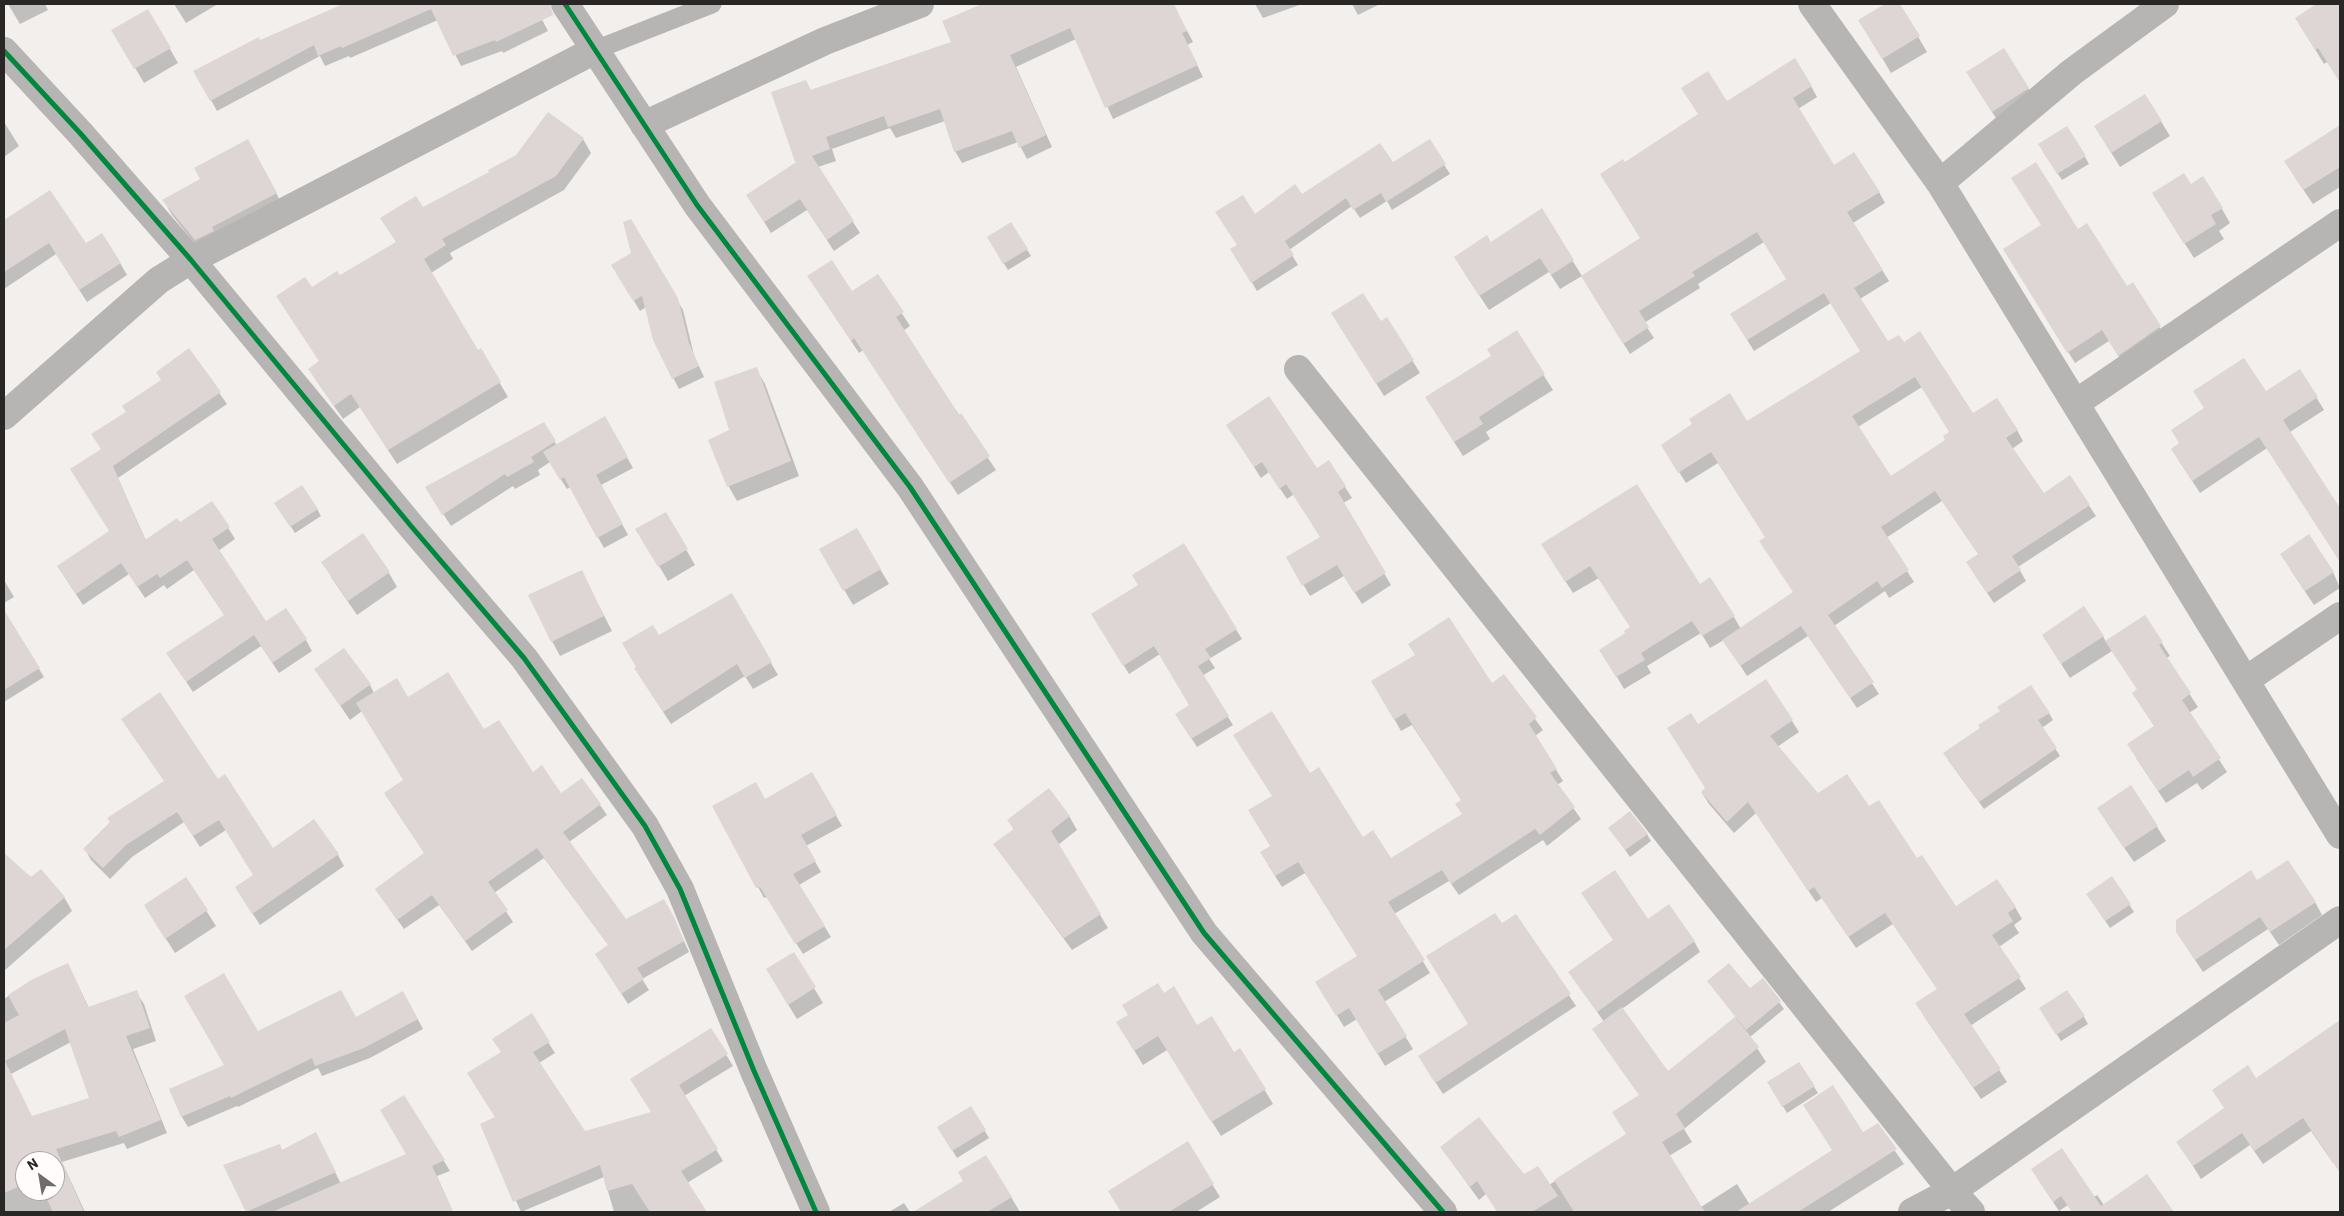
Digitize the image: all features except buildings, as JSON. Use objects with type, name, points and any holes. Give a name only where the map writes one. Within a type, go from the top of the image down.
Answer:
[{"type":"street","points":[[564,4],[697,205],[910,487],[1204,933],[1443,1212]]},
{"type":"street","points":[[644,125],[825,41],[920,4]]},
{"type":"street","points":[[1812,4],[1940,183],[2340,835]]},
{"type":"street","points":[[1940,183],[2072,72],[2165,4]]},
{"type":"street","points":[[4,416],[159,280],[191,260],[595,50]]},
{"type":"street","points":[[4,51],[191,260],[411,526],[524,658],[645,826],[680,889],[754,1071],[816,1212]]},
{"type":"street","points":[[2076,403],[2340,223]]},
{"type":"street","points":[[1298,369],[1952,1191],[1971,1212]]},
{"type":"street","points":[[2246,680],[2340,616]]},
{"type":"street","points":[[1912,1212],[1952,1191],[2340,920]]},
{"type":"lane","points":[[595,50],[712,4]]},
{"type":"cycle path","points":[[565,4],[697,205],[910,487],[1204,933],[1443,1212]]},
{"type":"cycle path","points":[[4,51],[80,133],[191,260],[411,526],[524,658],[645,826],[680,889],[754,1071],[816,1212]]}]
